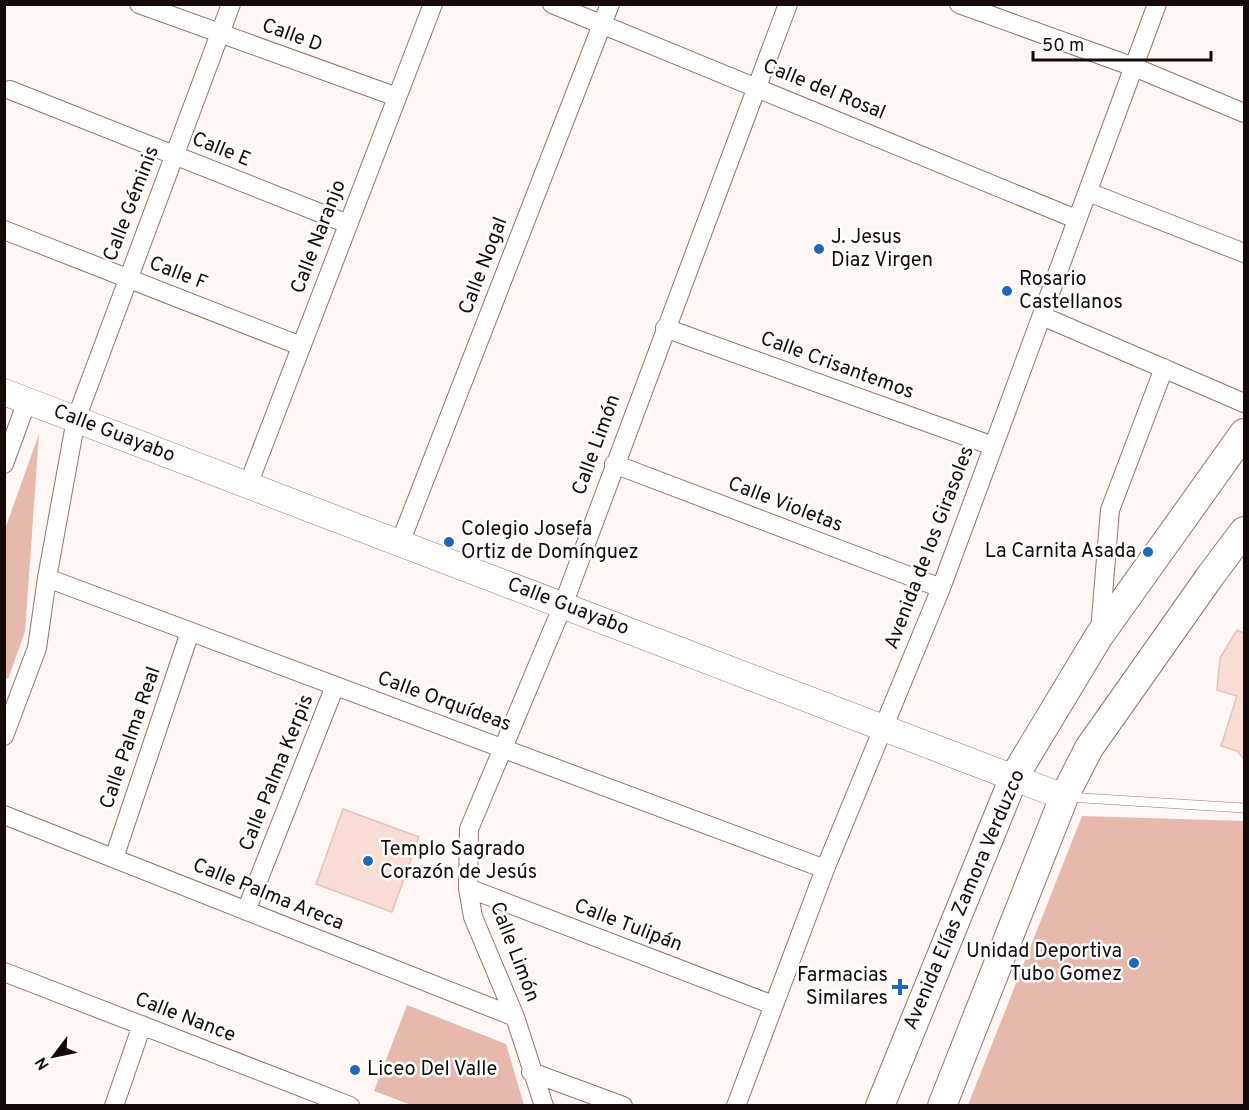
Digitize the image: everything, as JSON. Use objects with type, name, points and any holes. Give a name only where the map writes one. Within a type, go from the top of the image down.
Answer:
[{"type":"main road","name":"Avenida Elías Zamora Verduzco","points":[[880,1106],[1014,777],[1099,636],[1245,433]]},
{"type":"main road","points":[[942,1106],[1064,797],[1089,748],[1211,574],[1245,531]]},
{"type":"street","name":"Calle D","points":[[139,4],[397,97]]},
{"type":"street","name":"Calle Géminis","points":[[76,419],[231,4]]},
{"type":"street","name":"Calle Naranjo","points":[[248,485],[432,4]]},
{"type":"street","name":"Calle del Rosal","points":[[552,4],[1076,219]]},
{"type":"street","name":"Calle Nogal","points":[[400,543],[610,4]]},
{"type":"street","name":"Calle Limón","points":[[544,1106],[531,1072],[515,1017],[473,917],[468,888],[469,829],[563,605],[788,4]]},
{"type":"street","points":[[959,4],[1134,67],[1245,113]]},
{"type":"street","name":"Avenida de los Girasoles","points":[[736,1106],[825,869],[941,588],[1157,4]]},
{"type":"street","name":"Calle E","points":[[10,90],[348,224]]},
{"type":"street","points":[[1088,192],[1245,253]]},
{"type":"street","name":"Calle F","points":[[4,230],[301,346]]},
{"type":"street","points":[[1042,316],[1245,403]]},
{"type":"street","name":"Calle Crisantemos","points":[[665,328],[993,446]]},
{"type":"street","points":[[1099,636],[1110,510],[1164,368]]},
{"type":"street","points":[[4,464],[16,397]]},
{"type":"street","name":"Calle Guayabo","points":[[16,397],[1064,797]]},
{"type":"street","points":[[4,735],[37,648],[47,578],[76,419]]},
{"type":"street","name":"Calle Violetas","points":[[614,464],[941,588]]},
{"type":"street","name":"Calle Orquídeas","points":[[47,578],[825,869]]},
{"type":"street","name":"Calle Palma Real","points":[[114,858],[190,632]]},
{"type":"street","name":"Calle Palma Kerpis","points":[[246,911],[335,686]]},
{"type":"street","name":"Calle Palma Areca","points":[[4,815],[515,1017]]},
{"type":"street","name":"Calle Tulipán","points":[[468,888],[773,1005]]},
{"type":"street","name":"Calle Nance","points":[[4,972],[350,1106]]},
{"type":"street","points":[[114,1106],[142,1025]]},
{"type":"street","points":[[531,1072],[623,1106]]},
{"type":"lane","points":[[1064,797],[1245,808]]},
{"type":"shaded area","points":[[39,434],[25,632],[8,679],[4,677],[5,529]]},
{"type":"shaded area","name":"Unidad Deportiva Tubo Gomez","points":[[1082,816],[1244,821],[1244,1105],[968,1105]]},
{"type":"shaded area","points":[[407,1005],[506,1044],[524,1105],[411,1105],[374,1091]]},
{"type":"building","points":[[1237,630],[1244,633],[1244,759],[1237,751],[1221,746],[1237,696],[1217,690],[1220,658]]},
{"type":"building","name":"Templo Sagrado Corazón de Jesús","points":[[343,809],[419,837],[392,912],[316,884]]},
{"type":"place","name":"J. Jesus Diaz Virgen","points":[[819,249]]},
{"type":"place","name":"Rosario Castellanos","points":[[1007,291]]},
{"type":"place","name":"Colegio Josefa Ortiz de Domínguez","points":[[449,542]]},
{"type":"place","name":"La Carnita Asada","points":[[1148,552]]},
{"type":"place","name":"Templo Sagrado Corazón de Jesús","points":[[368,861]]},
{"type":"place","name":"Unidad Deportiva Tubo Gomez","points":[[1134,963]]},
{"type":"place","name":"Farmacias Similares","points":[[900,987]]},
{"type":"place","name":"Liceo Del Valle","points":[[355,1070]]}]
